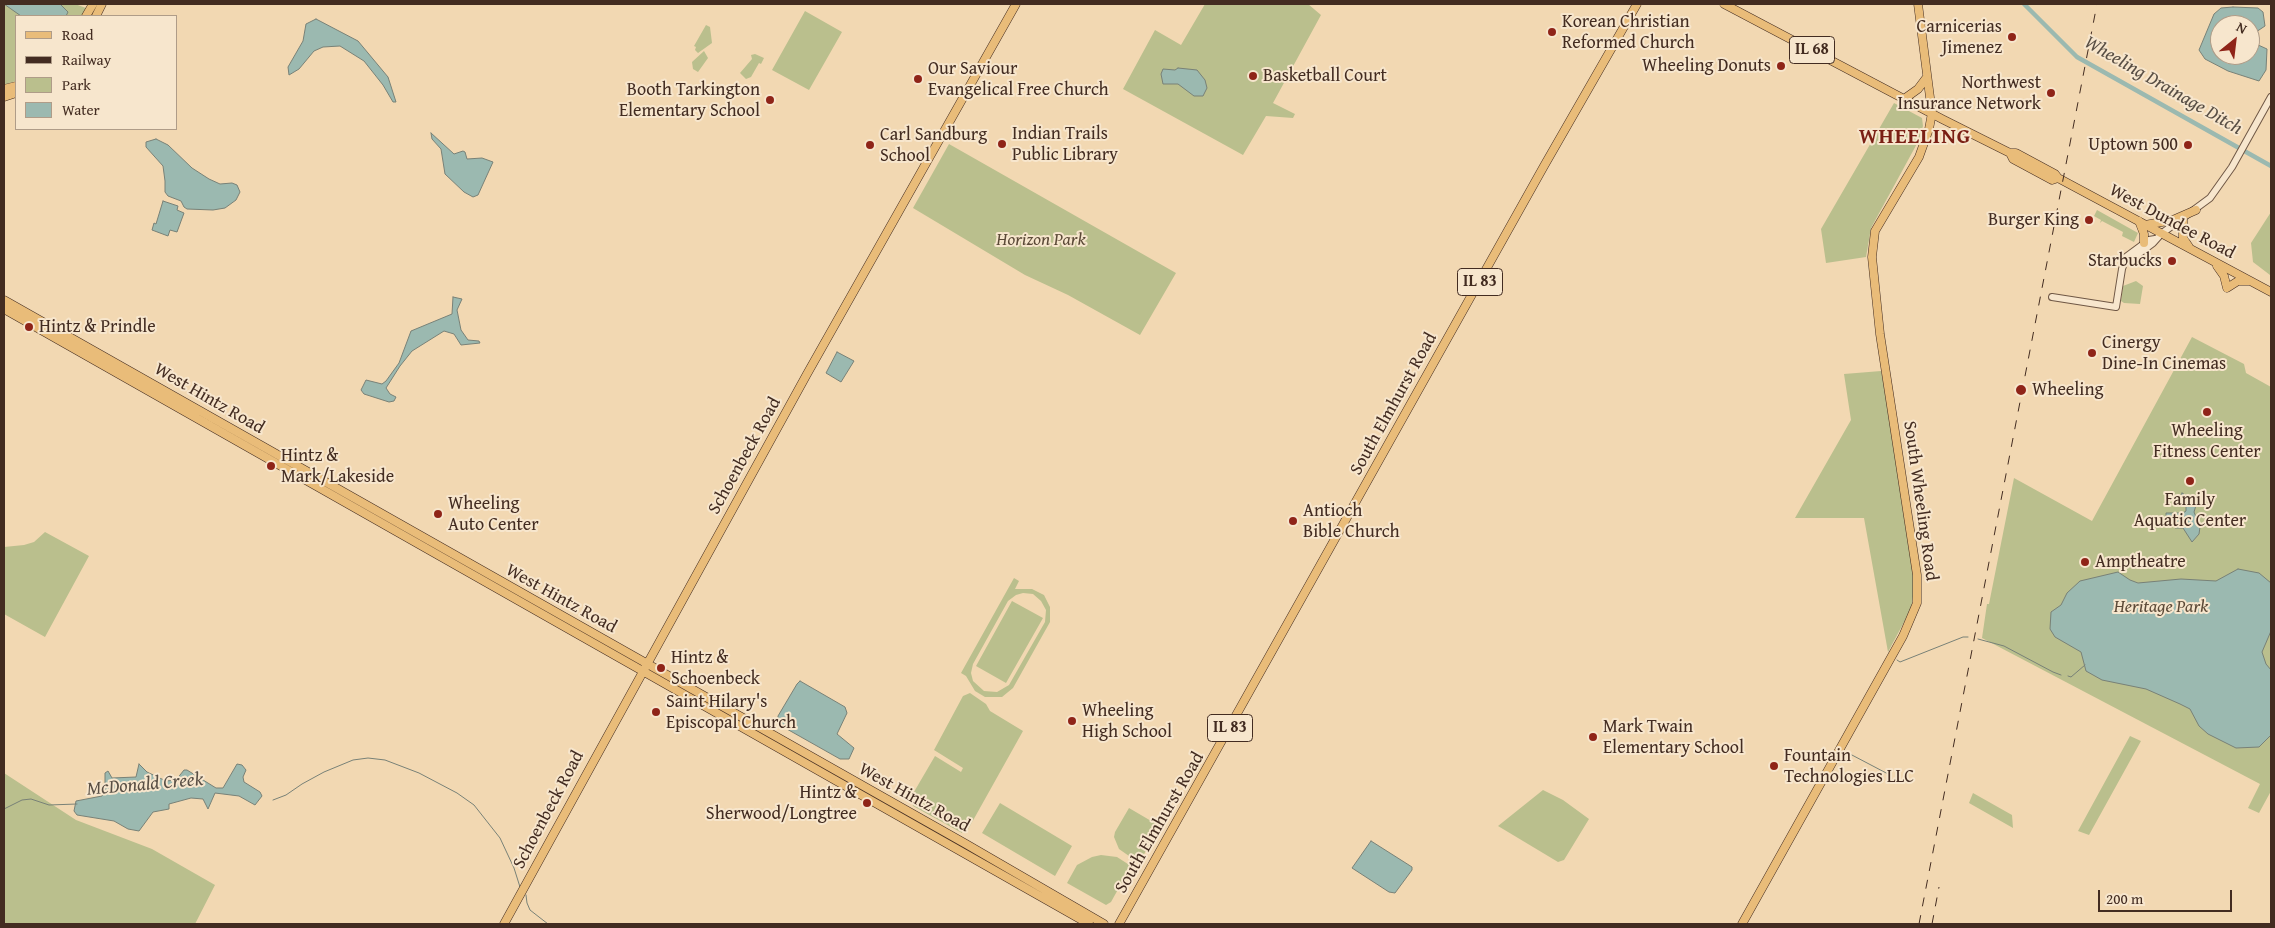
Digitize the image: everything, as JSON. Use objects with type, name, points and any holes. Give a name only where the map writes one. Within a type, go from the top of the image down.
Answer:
[{"type":"main road","points":[[87,15],[93,4]]},
{"type":"main road","name":"Schoenbeck Road","points":[[504,924],[908,194],[1016,4]]},
{"type":"main road","name":"South Elmhurst Road","points":[[1119,924],[1548,158],[1637,4]]},
{"type":"main road","name":"West Dundee Road","points":[[1724,4],[1904,99],[2010,153],[2016,153],[2142,223],[2158,236],[2190,249],[2271,292]]},
{"type":"main road","points":[[1918,4],[1932,113]]},
{"type":"main road","points":[[1904,99],[1918,89],[1927,77]]},
{"type":"main road","name":"South Wheeling Road","points":[[1742,924],[1903,636],[1917,603],[1919,587],[1880,334],[1872,257],[1875,230],[1919,156],[1929,130],[1932,113]]},
{"type":"main road","points":[[2144,243],[2142,223],[2173,220],[2196,210]]},
{"type":"main road","points":[[2182,220],[2183,238],[2190,249]]},
{"type":"main road","points":[[2210,260],[2220,270],[2227,288],[2238,281],[2251,282]]},
{"type":"main road","name":"West Hintz Road","points":[[4,300],[1089,924]]},
{"type":"main road","name":"West Hintz Road","points":[[4,309],[645,668],[966,844],[1104,924]]},
{"type":"street","points":[[2052,298],[2116,307],[2122,269],[2129,254],[2196,210],[2214,193],[2237,158],[2271,97]]},
{"type":"street","points":[[2126,262],[2129,262],[2153,243],[2158,236]]},
{"type":"green space","points":[[4,4],[75,4],[86,8],[82,15],[15,15],[15,81],[4,85]]},
{"type":"green space","points":[[1205,4],[1308,4],[1321,15],[1273,103],[1295,114],[1293,118],[1266,116],[1243,155],[1123,89],[1155,30],[1181,45]]},
{"type":"green space","points":[[805,11],[842,32],[809,90],[772,70]]},
{"type":"green space","points":[[706,25],[710,27],[712,43],[698,53],[694,46]]},
{"type":"green space","points":[[704,51],[708,58],[698,72],[693,69],[692,62]]},
{"type":"green space","points":[[755,54],[764,58],[751,77],[746,79],[740,73],[752,59],[751,55]]},
{"type":"green space","points":[[1894,103],[1922,118],[1923,126],[1919,140],[1871,228],[1866,257],[1826,263],[1821,229]]},
{"type":"green space","name":"Horizon Park","points":[[949,144],[1176,273],[1140,335],[1068,295],[1025,275],[913,208]]},
{"type":"green space","points":[[2097,210],[2138,233],[2134,242],[2122,236],[2123,232],[2102,221],[2100,223],[2101,220],[2094,216]]},
{"type":"green space","points":[[2271,212],[2270,275],[2253,262],[2251,243]]},
{"type":"green space","points":[[2136,281],[2143,286],[2140,304],[2124,303],[2121,301],[2123,286]]},
{"type":"green space","name":"Heritage Park","points":[[2192,337],[2244,364],[2246,373],[2271,387],[2271,791],[2259,813],[2248,808],[2260,784],[1982,638],[1987,604],[1989,604],[2014,478],[2092,521]]},
{"type":"green space","points":[[1881,371],[1889,407],[1915,584],[1911,609],[1888,652],[1864,518],[1795,518],[1851,420],[1844,374]]},
{"type":"green space","points":[[45,532],[89,556],[45,637],[4,614],[4,547],[34,542]]},
{"type":"green space","points":[[1014,578],[1019,581],[1015,589],[1032,589],[1044,595],[1050,607],[1050,622],[1013,688],[1002,697],[985,697],[975,691],[966,676],[961,673]],"holes":[[[1023,593],[1033,594],[1041,601],[1046,610],[1045,622],[1009,685],[997,692],[984,691],[973,681],[971,673],[973,664],[1008,601],[1016,595]]]},
{"type":"green space","points":[[1012,601],[1043,618],[1006,683],[976,666]]},
{"type":"green space","points":[[970,693],[986,704],[990,711],[1023,731],[966,833],[963,831],[962,833],[913,806],[911,797],[935,756],[961,772],[963,768],[934,750],[963,696]]},
{"type":"green space","points":[[2130,736],[2141,741],[2089,835],[2078,831]]},
{"type":"green space","points":[[4,773],[76,820],[152,849],[215,885],[195,924],[4,924]]},
{"type":"green space","points":[[1543,790],[1563,800],[1589,819],[1564,860],[1558,862],[1498,826]]},
{"type":"green space","points":[[1973,793],[2012,815],[2013,828],[1969,803]]},
{"type":"green space","points":[[1000,803],[1072,846],[1055,876],[982,833]]},
{"type":"green space","points":[[1129,808],[1158,825],[1159,828],[1139,863],[1119,849],[1114,837]]},
{"type":"green space","points":[[1101,855],[1117,857],[1131,866],[1111,902],[1106,905],[1067,883],[1077,865],[1092,857]]},
{"type":"water","points":[[4,4],[60,4],[68,12],[66,15],[20,15]]},
{"type":"water","points":[[2221,8],[2258,8],[2263,12],[2265,26],[2260,29],[2260,15],[2214,14]]},
{"type":"water","points":[[316,19],[358,41],[388,77],[396,102],[393,102],[383,85],[364,61],[340,46],[323,47],[314,51],[299,69],[289,75],[288,67],[303,41],[306,24]]},
{"type":"water","points":[[2210,24],[2210,62],[2205,59],[2199,50]]},
{"type":"water","points":[[2260,46],[2267,49],[2266,70],[2259,81],[2228,71],[2216,65],[2260,65]]},
{"type":"water","points":[[1178,68],[1197,70],[1205,80],[1207,88],[1203,96],[1194,96],[1178,84],[1163,84],[1161,74],[1163,69],[1175,70]]},
{"type":"water","points":[[431,133],[454,154],[463,151],[467,159],[482,158],[493,162],[478,195],[473,197],[464,192],[445,174],[441,149],[432,139]]},
{"type":"water","points":[[156,139],[168,145],[192,168],[209,179],[220,184],[232,183],[237,185],[240,192],[236,200],[225,208],[213,210],[187,209],[181,201],[168,196],[165,192],[163,166],[146,147],[146,142]]},
{"type":"water","points":[[163,201],[178,206],[177,210],[184,213],[177,232],[170,230],[168,236],[152,230],[154,223],[156,224]]},
{"type":"water","points":[[453,297],[462,299],[457,310],[461,330],[468,340],[479,341],[480,343],[461,345],[454,334],[444,331],[412,351],[400,366],[386,388],[390,394],[396,397],[394,401],[389,402],[364,394],[361,390],[366,380],[382,384],[386,381],[399,363],[411,331],[452,314]]},
{"type":"water","points":[[837,352],[854,361],[841,382],[826,373]]},
{"type":"water","points":[[2182,493],[2197,502],[2194,512],[2200,527],[2199,534],[2192,542],[2183,528],[2175,528],[2174,522],[2166,523],[2166,513],[2183,513],[2186,511],[2186,505],[2179,499]]},
{"type":"water","points":[[2238,569],[2259,573],[2271,583],[2271,631],[2262,652],[2266,664],[2271,670],[2271,735],[2259,747],[2236,748],[2208,734],[2199,726],[2190,709],[2146,689],[2102,680],[2086,671],[2081,652],[2055,637],[2050,629],[2051,612],[2061,605],[2067,593],[2080,581],[2118,572],[2138,583],[2181,579],[2216,581]]},
{"type":"water","points":[[800,681],[845,707],[847,713],[837,734],[854,748],[849,759],[840,759],[778,724],[778,716]]},
{"type":"water","points":[[139,764],[147,772],[166,781],[176,780],[184,770],[187,770],[216,788],[223,788],[237,764],[242,765],[246,770],[243,777],[244,782],[260,792],[262,796],[255,805],[239,796],[215,793],[208,809],[203,799],[191,798],[169,804],[169,809],[153,812],[139,831],[128,829],[114,821],[77,815],[74,811],[76,801],[102,796],[105,791],[105,773],[108,771],[112,778],[136,777]]},
{"type":"water","points":[[1371,841],[1412,867],[1412,870],[1395,893],[1389,892],[1352,868]]},
{"type":"waterway","name":"Wheeling Drainage Ditch","points":[[2024,4],[2077,57],[2271,166]]},
{"type":"waterway","points":[[1897,660],[1900,662],[1963,637],[1968,637]]},
{"type":"waterway","points":[[1978,639],[2004,646],[2061,675]]},
{"type":"waterway","points":[[2068,676],[2071,677],[2085,665]]},
{"type":"waterway","points":[[1850,754],[1890,775]]},
{"type":"waterway","name":"McDonald Creek","points":[[273,800],[286,795],[324,772],[353,760],[368,758],[385,760],[419,773],[457,793],[474,805],[500,838],[514,868],[520,887]]},
{"type":"waterway","name":"McDonald Creek","points":[[4,809],[22,800],[31,799],[49,805],[77,804]]},
{"type":"waterway","name":"McDonald Creek","points":[[526,895],[530,910],[548,924]]},
{"type":"railway","points":[[1919,924],[2097,4]]},
{"type":"railway","points":[[1932,924],[1939,887]]},
{"type":"place","name":"Korean Christian Reformed Church","points":[[1552,32]]},
{"type":"place","name":"Carnicerias Jimenez","points":[[2012,37]]},
{"type":"place","name":"Wheeling Donuts","points":[[1781,66]]},
{"type":"place","name":"Basketball Court","points":[[1253,76]]},
{"type":"place","name":"Our Saviour Evangelical Free Church","points":[[918,79]]},
{"type":"place","name":"Northwest Insurance Network","points":[[2051,93]]},
{"type":"place","name":"Booth Tarkington Elementary School","points":[[770,100]]},
{"type":"place","name":"Indian Trails Public Library","points":[[1002,144]]},
{"type":"place","name":"Carl Sandburg School","points":[[870,145]]},
{"type":"place","name":"Uptown 500","points":[[2188,145]]},
{"type":"place","name":"Burger King","points":[[2089,220]]},
{"type":"place","name":"Starbucks","points":[[2172,261]]},
{"type":"place","name":"Hintz & Prindle","points":[[29,327]]},
{"type":"place","name":"Cinergy Dine-In Cinemas","points":[[2092,353]]},
{"type":"place","name":"Wheeling","points":[[2021,390]]},
{"type":"place","name":"Wheeling Fitness Center","points":[[2207,412]]},
{"type":"place","name":"Hintz & Mark/Lakeside","points":[[271,466]]},
{"type":"place","name":"Family Aquatic Center","points":[[2190,481]]},
{"type":"place","name":"Wheeling Auto Center","points":[[438,514]]},
{"type":"place","name":"Antioch Bible Church","points":[[1293,521]]},
{"type":"place","name":"Amptheatre","points":[[2085,562]]},
{"type":"place","name":"Hintz & Schoenbeck","points":[[661,668]]},
{"type":"place","name":"Saint Hilary's Episcopal Church","points":[[656,712]]},
{"type":"place","name":"Wheeling High School","points":[[1072,721]]},
{"type":"place","name":"Mark Twain Elementary School","points":[[1593,737]]},
{"type":"place","name":"Fountain Technologies LLC","points":[[1774,766]]},
{"type":"place","name":"Hintz & Sherwood/Longtree","points":[[867,803]]},
{"type":"district","name":"WHEELING","points":[[1915,137]]}]
